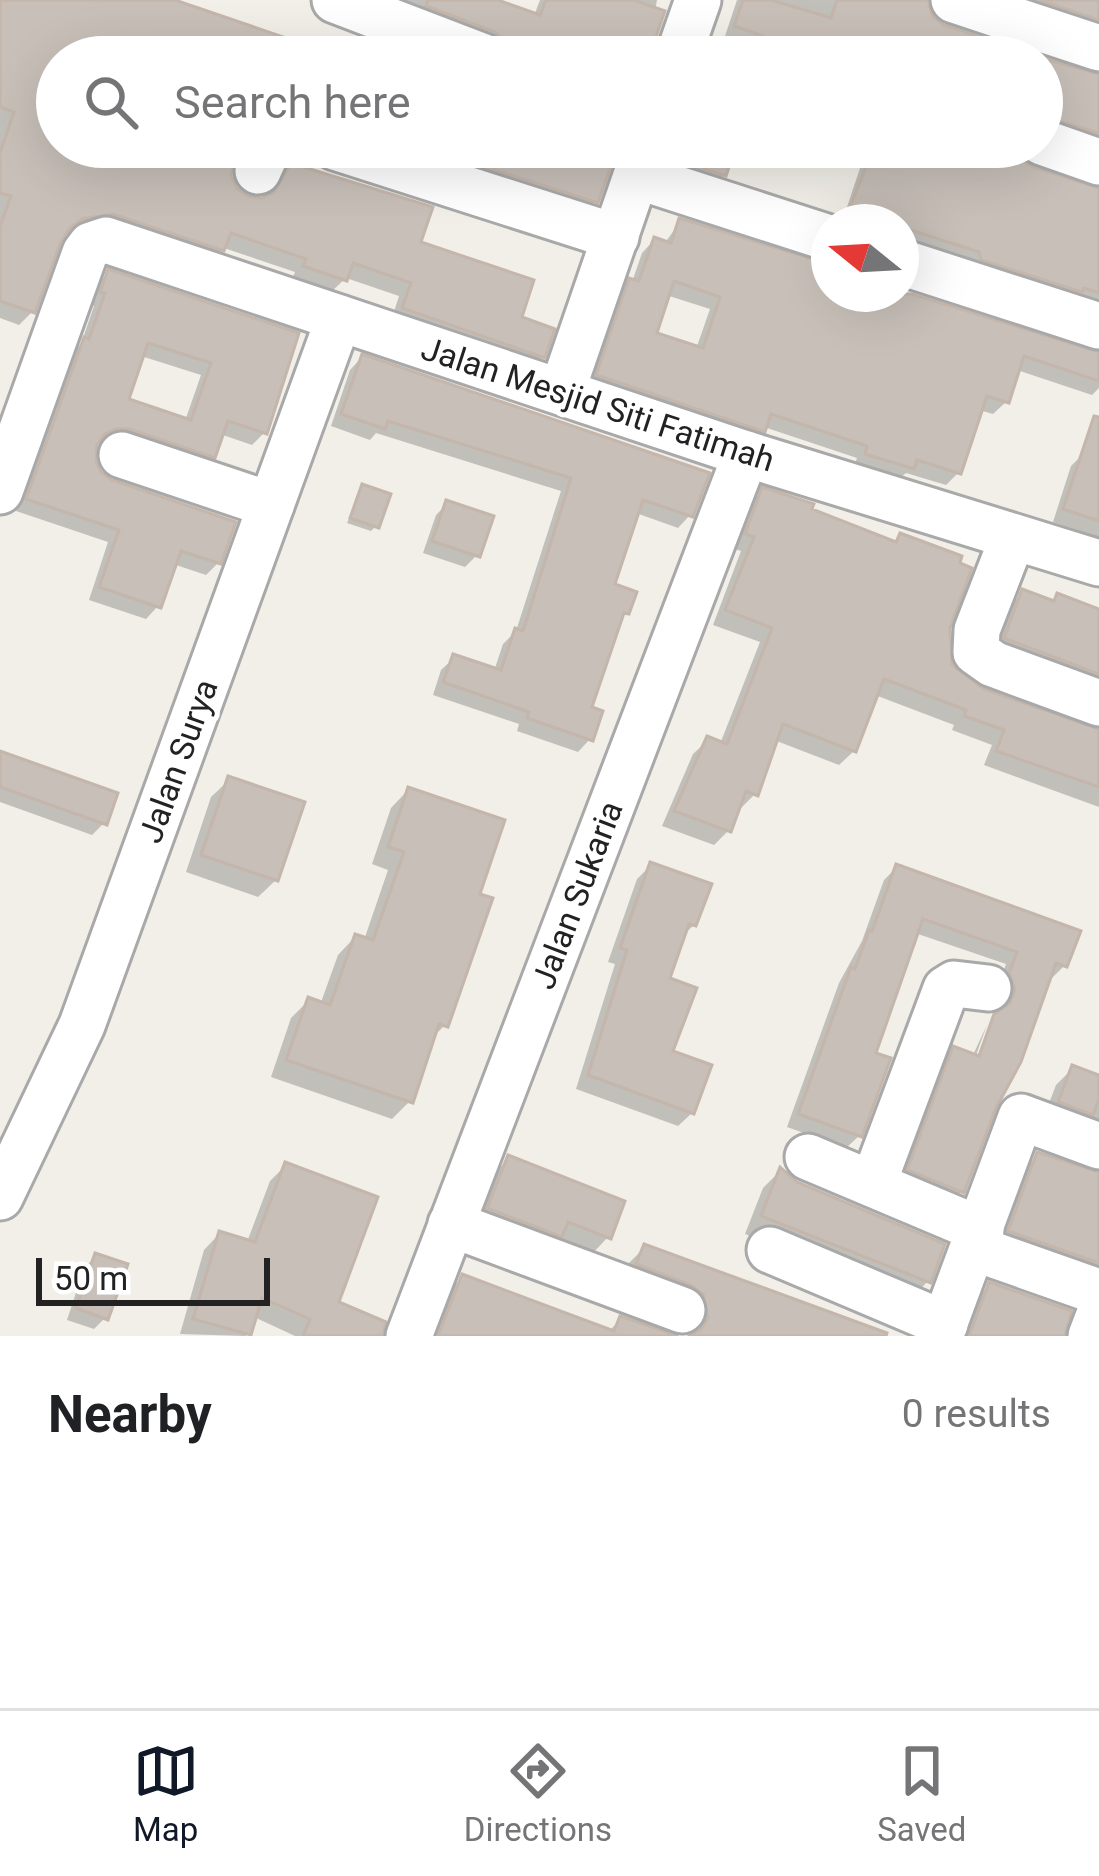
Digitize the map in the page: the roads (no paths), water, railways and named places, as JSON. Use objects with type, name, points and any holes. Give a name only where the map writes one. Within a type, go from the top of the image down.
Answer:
[{"type":"street","points":[[335,0],[429,36]]},
{"type":"street","points":[[954,0],[1063,36]]},
{"type":"street","points":[[680,36],[683,5]]},
{"type":"street","points":[[1063,36],[1099,48]]},
{"type":"street","points":[[1063,149],[1099,162]]},
{"type":"street","points":[[401,168],[616,237]]},
{"type":"street","points":[[562,391],[640,168]]},
{"type":"street","points":[[659,168],[811,231]]},
{"type":"street","name":"Jalan Mesjid Siti Fatimah","points":[[0,491],[86,254],[99,240],[121,243],[746,454],[1099,563]]},
{"type":"street","points":[[919,268],[1099,326]]},
{"type":"street","name":"Jalan Surya","points":[[0,1197],[82,1025],[339,318]]},
{"type":"street","points":[[122,454],[271,505]]},
{"type":"street","name":"Jalan Sukaria","points":[[409,1336],[746,454]]},
{"type":"street","points":[[1013,537],[977,630],[976,652],[994,664],[1099,703]]},
{"type":"street","points":[[873,1184],[946,989],[954,984],[988,988]]},
{"type":"street","points":[[770,1250],[942,1330],[1021,1118],[1099,1146]]},
{"type":"street","points":[[808,1156],[1099,1292]]},
{"type":"street","points":[[451,1224],[682,1310]]},
{"type":"street","points":[[1091,1336],[1099,1315]]}]
